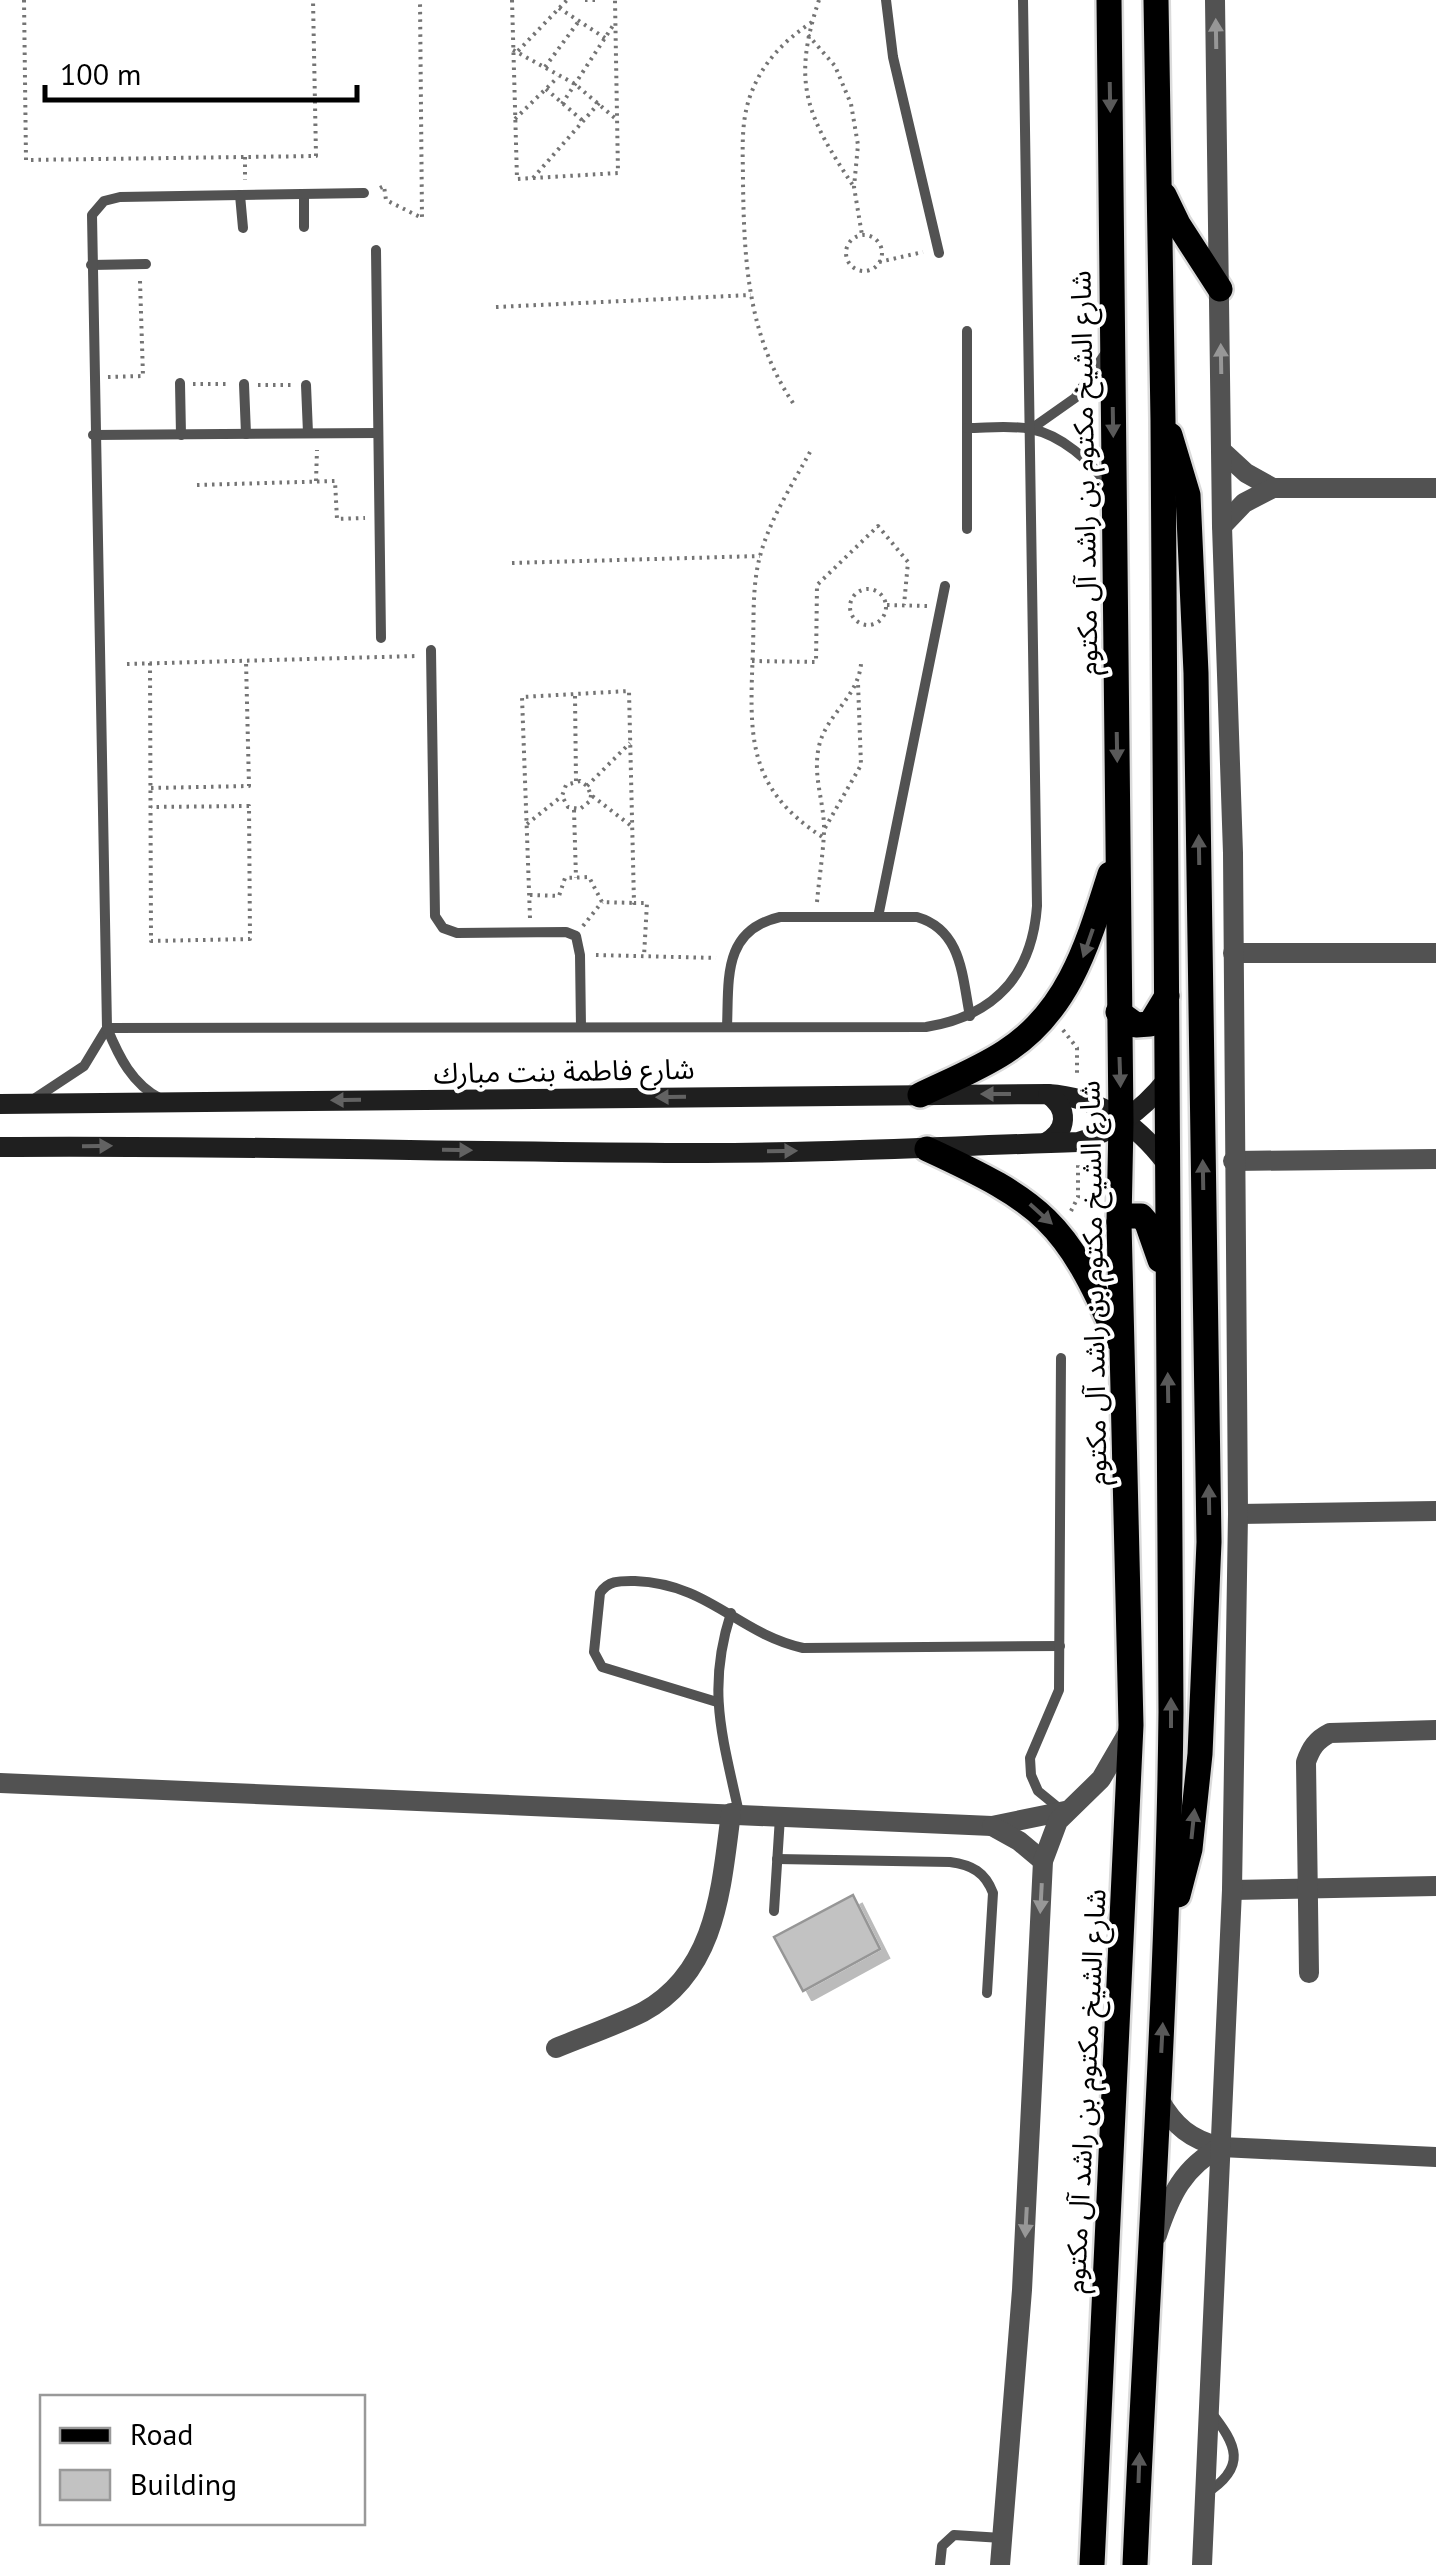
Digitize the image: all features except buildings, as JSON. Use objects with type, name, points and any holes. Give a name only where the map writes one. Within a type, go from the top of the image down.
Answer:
[{"type":"main road","name":"شارع الشيخ مكتوم بن راشد آل مكتوم","points":[[1092,2565],[1131,1725],[1119,1222],[1122,1122],[1109,0]]},
{"type":"main road","points":[[1135,2565],[1168,1918],[1171,1609],[1161,188],[1156,0]]},
{"type":"main road","points":[[1161,188],[1178,224],[1220,289]]},
{"type":"main road","points":[[1163,420],[1188,495],[1193,597],[1209,1542],[1205,1684],[1193,1824],[1185,1872],[1168,1918]]},
{"type":"main road","points":[[920,1094],[1006,1052],[1049,1013],[1082,961],[1118,850]]},
{"type":"main road","points":[[1118,1012],[1136,1026],[1150,1024],[1167,996]]},
{"type":"main road","points":[[926,1149],[1015,1192],[1059,1231],[1088,1274],[1123,1354]]},
{"type":"main road","points":[[1119,1222],[1125,1216],[1142,1216],[1166,1268]]},
{"type":"street","points":[[1202,2565],[1232,1890],[1238,1514],[1215,0]]},
{"type":"street","points":[[1222,450],[1246,473],[1272,488]]},
{"type":"street","points":[[1222,526],[1244,503],[1272,488],[1436,488]]},
{"type":"street","points":[[1232,953],[1436,953]]},
{"type":"street","points":[[0,1147],[686,1153],[1078,1142],[1122,1122],[1146,1104],[1166,1081]]},
{"type":"street","points":[[1045,1143],[1056,1137],[1063,1126],[1064,1113],[1048,1094]]},
{"type":"street","name":"شارع فاطمة بنت مبارك","points":[[0,1104],[1048,1094],[1077,1096],[1122,1122],[1147,1140],[1166,1164]]},
{"type":"street","points":[[1233,1161],[1436,1159]]},
{"type":"street","points":[[1238,1514],[1436,1511]]},
{"type":"street","points":[[1000,2565],[1024,2254],[1042,1861],[1053,1830],[1101,1779],[1131,1725]]},
{"type":"street","points":[[1309,1973],[1306,1762],[1318,1739],[1343,1731],[1436,1730]]},
{"type":"street","points":[[0,1783],[992,1826],[1066,1812]]},
{"type":"street","points":[[556,2048],[645,2010],[685,1976],[711,1931],[735,1813]]},
{"type":"street","points":[[992,1826],[1019,1841],[1042,1861]]},
{"type":"street","points":[[1232,1890],[1436,1886]]},
{"type":"street","points":[[1159,2100],[1190,2136],[1221,2147],[1436,2157]]},
{"type":"street","points":[[1148,2263],[1176,2186],[1196,2163],[1221,2147]]},
{"type":"lane","points":[[886,0],[893,58],[938,251]]},
{"type":"lane","points":[[106,1028],[926,1027],[970,1016],[1006,989],[1020,971],[1035,928],[1023,0]]},
{"type":"lane","points":[[304,194],[304,227]]},
{"type":"lane","points":[[166,1102],[134,1078],[106,1028],[92,214],[104,200],[120,197],[364,194]]},
{"type":"lane","points":[[242,228],[243,195]]},
{"type":"lane","points":[[376,250],[381,638]]},
{"type":"lane","points":[[91,265],[143,264]]},
{"type":"lane","points":[[967,331],[967,529]]},
{"type":"lane","points":[[1031,429],[1076,398],[1098,369],[1112,336]]},
{"type":"lane","points":[[180,384],[182,434]]},
{"type":"lane","points":[[244,384],[246,434]]},
{"type":"lane","points":[[306,385],[313,433]]},
{"type":"lane","points":[[967,428],[1031,429],[1078,454],[1114,495]]},
{"type":"lane","points":[[94,436],[378,432]]},
{"type":"lane","points":[[878,916],[945,586]]},
{"type":"lane","points":[[431,653],[436,916],[450,932],[566,932],[576,936],[581,1028]]},
{"type":"lane","points":[[727,1027],[731,958],[742,938],[759,924],[780,918],[917,916],[928,920],[947,934],[957,952],[970,1016]]},
{"type":"lane","points":[[24,1104],[84,1066],[106,1028]]},
{"type":"lane","points":[[1060,1358],[1059,1690],[1030,1758],[1031,1775],[1038,1791],[1050,1804],[1066,1812]]},
{"type":"lane","points":[[717,1702],[602,1666],[594,1652],[600,1593],[612,1582],[654,1582],[689,1590],[771,1638],[820,1650],[1060,1646]]},
{"type":"lane","points":[[731,1614],[719,1657],[717,1702],[735,1813]]},
{"type":"lane","points":[[774,1910],[780,1817]]},
{"type":"lane","points":[[777,1860],[950,1862],[978,1870],[993,1893],[987,1993]]},
{"type":"lane","points":[[940,2565],[942,2546],[954,2535],[1004,2538]]},
{"type":"path","points":[[24,0],[26,160],[316,156],[313,0]]},
{"type":"path","points":[[364,194],[384,186],[386,200],[422,218],[420,0]]},
{"type":"path","points":[[512,0],[517,180],[618,173],[615,0]]},
{"type":"path","points":[[516,51],[567,0]]},
{"type":"path","points":[[585,0],[597,0]]},
{"type":"path","points":[[819,0],[804,66],[812,111],[829,150],[854,187]]},
{"type":"path","points":[[560,8],[605,38]]},
{"type":"path","points":[[545,67],[579,21]]},
{"type":"path","points":[[562,104],[616,22]]},
{"type":"path","points":[[793,403],[765,352],[751,296],[744,252],[742,128],[759,74],[782,45],[812,22]]},
{"type":"path","points":[[808,35],[835,66],[851,104],[858,144],[854,187],[862,235]]},
{"type":"path","points":[[516,51],[575,84],[617,120]]},
{"type":"path","points":[[515,119],[559,75]]},
{"type":"path","points":[[546,90],[583,121]]},
{"type":"path","points":[[532,178],[599,103]]},
{"type":"path","points":[[243,195],[245,157]]},
{"type":"path","points":[[879,262],[879,244],[869,235],[850,240],[846,259],[862,271],[879,262],[938,251]]},
{"type":"path","points":[[93,378],[143,376],[143,264]]},
{"type":"path","points":[[496,307],[751,296]]},
{"type":"path","points":[[313,433],[316,481]]},
{"type":"path","points":[[810,452],[760,556],[754,592],[751,729],[759,762],[784,806],[824,838]]},
{"type":"path","points":[[197,485],[336,480],[337,519],[380,518]]},
{"type":"path","points":[[752,662],[816,662],[817,585],[878,526],[908,562],[904,606]]},
{"type":"path","points":[[512,563],[760,556]]},
{"type":"path","points":[[866,588],[880,592],[887,605],[882,618],[870,625],[857,621],[850,609],[854,595],[866,588]]},
{"type":"path","points":[[887,605],[940,606]]},
{"type":"path","points":[[126,664],[431,653]]},
{"type":"path","points":[[150,788],[249,786],[246,661]]},
{"type":"path","points":[[150,663],[151,941],[250,939],[249,806],[151,807]]},
{"type":"path","points":[[825,828],[861,765],[861,664]]},
{"type":"path","points":[[816,917],[825,828],[817,784],[819,744],[828,723],[858,680]]},
{"type":"path","points":[[530,933],[522,697],[629,690],[634,903]]},
{"type":"path","points":[[575,694],[576,781]]},
{"type":"path","points":[[587,786],[630,743]]},
{"type":"path","points":[[526,825],[562,796],[566,785],[576,781],[632,826]]},
{"type":"path","points":[[574,810],[586,806],[591,794]]},
{"type":"path","points":[[562,796],[574,810],[576,878]]},
{"type":"path","points":[[529,894],[559,896],[565,878],[589,877],[602,902]]},
{"type":"path","points":[[602,902],[647,903],[644,956]]},
{"type":"path","points":[[576,936],[602,902]]},
{"type":"path","points":[[580,955],[731,958]]},
{"type":"path","points":[[1076,1048],[1077,1096]]},
{"type":"path","points":[[1078,1142],[1078,1198]]}]
